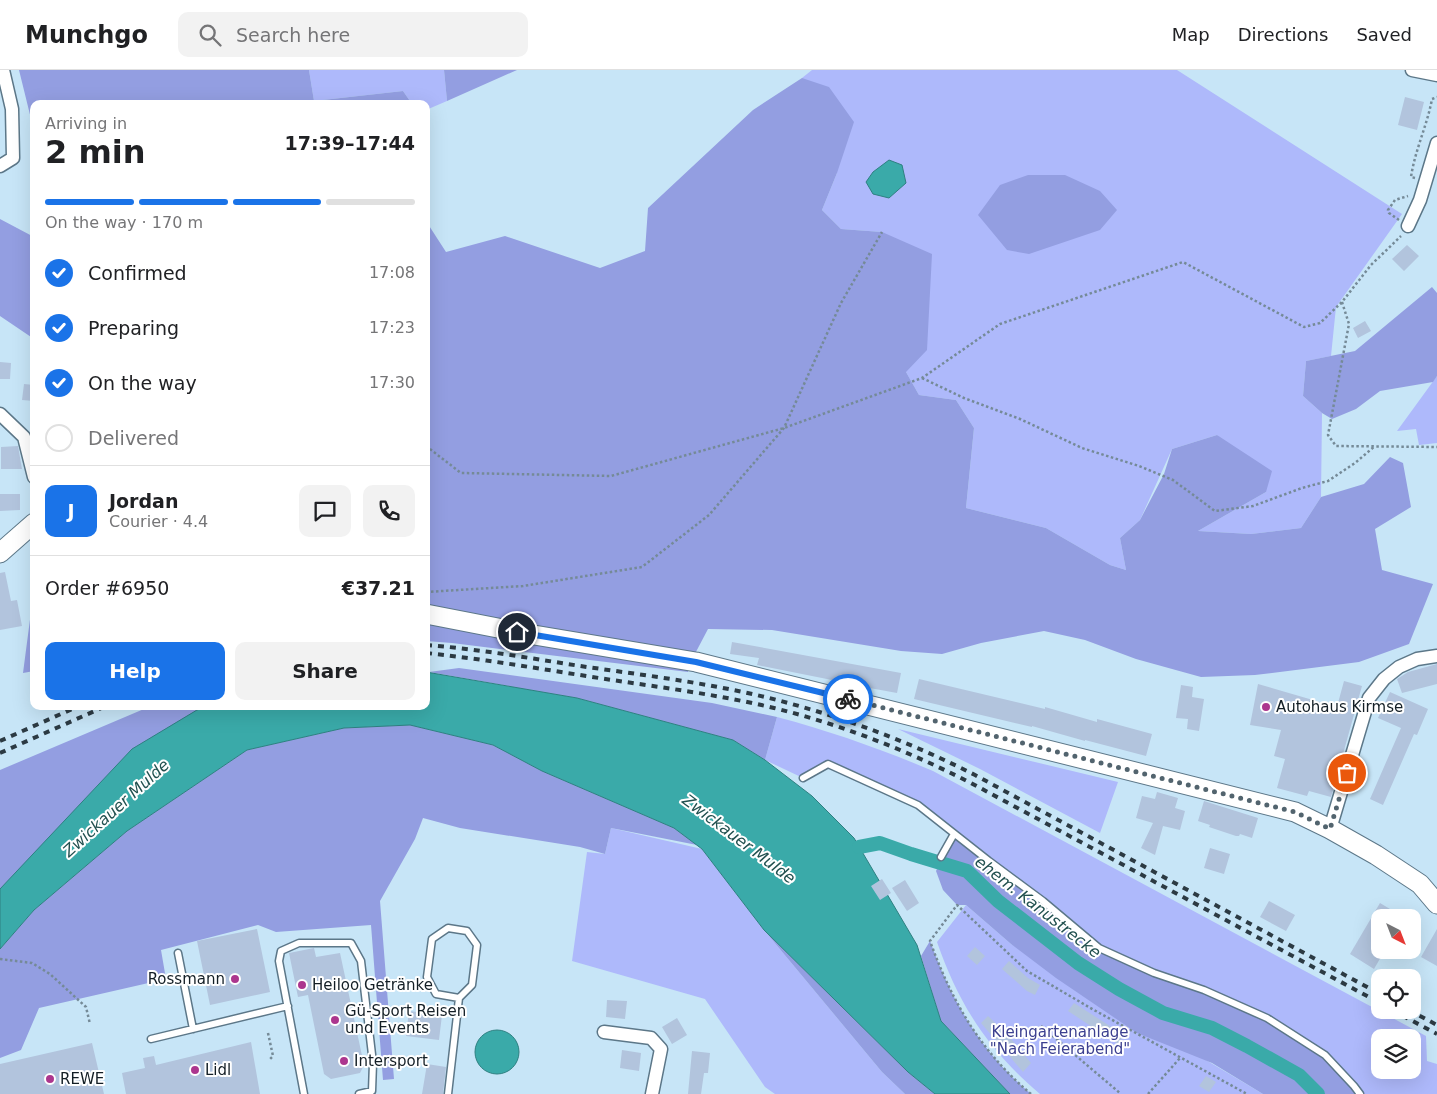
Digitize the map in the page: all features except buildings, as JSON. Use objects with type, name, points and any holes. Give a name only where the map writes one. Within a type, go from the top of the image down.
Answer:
[{"type":"street","points":[[0,166],[13,158],[12,108],[2,70]]},
{"type":"street","points":[[1412,70],[1437,75]]},
{"type":"street","points":[[1408,226],[1420,200],[1437,142]]},
{"type":"street","points":[[0,414],[24,437],[30,462]]},
{"type":"street","points":[[0,554],[30,527]]},
{"type":"street","points":[[430,615],[534,635],[696,662],[1295,812],[1376,855],[1420,884],[1437,904]]},
{"type":"street","points":[[1330,829],[1369,698],[1384,679],[1398,666],[1417,659],[1437,656]]},
{"type":"street","points":[[604,1032],[651,1038],[660,1049],[652,1094]]},
{"type":"lane","points":[[803,778],[828,764],[918,805],[1043,901],[1099,948],[1154,973],[1204,990],[1266,1018],[1325,1055],[1360,1094]]},
{"type":"lane","points":[[941,857],[954,834]]},
{"type":"lane","points":[[448,1094],[459,998],[472,985],[477,945],[467,931],[448,928],[432,939],[427,977],[436,994],[459,998]]},
{"type":"lane","points":[[304,1094],[280,961],[281,951],[299,943],[351,943],[361,961],[373,1063],[372,1091],[359,1094]]},
{"type":"lane","points":[[178,953],[193,1029]]},
{"type":"lane","points":[[151,1039],[288,1006]]},
{"type":"path","points":[[1420,180],[1411,177],[1418,145],[1432,99],[1437,97]]},
{"type":"path","points":[[430,449],[461,473],[611,476],[784,428],[922,378],[1000,324],[1183,262],[1304,327],[1320,323],[1342,302],[1371,265],[1404,233],[1408,226],[1389,213],[1388,210],[1395,200],[1408,196],[1412,192]]},
{"type":"path","points":[[430,592],[523,586],[642,566],[709,515],[784,428],[841,303],[882,232]]},
{"type":"path","points":[[1342,302],[1349,324],[1328,435],[1336,446],[1437,447]]},
{"type":"path","points":[[922,378],[964,398],[1020,419],[1082,448],[1139,466],[1173,480],[1215,511],[1253,506],[1302,488],[1328,481],[1355,463],[1375,446]]},
{"type":"path","points":[[1031,1094],[1013,1078],[985,1047],[966,1020],[942,975],[930,941],[957,905],[1027,971],[1068,996],[1247,1094]]},
{"type":"path","points":[[0,959],[32,963],[50,974],[86,1007],[90,1024]]},
{"type":"path","points":[[1041,1026],[1121,1094]]},
{"type":"path","points":[[268,1033],[273,1056],[269,1060]]},
{"type":"path","points":[[1148,1094],[1180,1058]]},
{"type":"green space","points":[[309,70],[444,70],[447,101],[430,108],[430,100],[409,100],[403,91],[314,100]]},
{"type":"green space","points":[[812,70],[1177,70],[1402,214],[1336,307],[1331,356],[1306,361],[1303,396],[1322,413],[1321,497],[1301,528],[1251,534],[1198,531],[1266,492],[1217,435],[1172,449],[1140,520],[1120,538],[1126,570],[1110,565],[1046,528],[966,508],[974,428],[956,400],[919,395],[906,372],[882,232],[841,229],[822,210],[837,173],[802,78]]},
{"type":"green space","points":[[1437,376],[1437,443],[1419,445],[1416,429],[1397,431]]},
{"type":"green space","points":[[777,717],[855,741],[933,771],[1371,1006],[1371,1019],[1394,1019],[1413,1029],[1371,1029],[1371,1079],[1421,1079],[1421,1033],[1426,1036],[1427,1061],[1437,1064],[1437,1094],[1360,1094],[1099,948],[918,805],[828,764],[803,778],[765,760]]},
{"type":"green space","points":[[898,729],[1118,782],[1100,833],[980,769]]},
{"type":"green space","points":[[611,828],[702,849],[764,930],[882,1072],[905,1094],[775,1094],[765,1087],[705,999],[572,961],[587,852],[605,854]]},
{"type":"green space","name":"Kleingartenanlage \"Nach Feierabend\"","points":[[966,905],[1011,944],[1263,1094],[1040,1094],[1005,1061],[990,1043],[966,1006],[946,965],[937,942]]},
{"type":"shaded area","points":[[19,70],[309,70],[314,100],[30,100],[30,115]]},
{"type":"shaded area","points":[[444,70],[517,70],[447,101]]},
{"type":"shaded area","points":[[802,78],[829,87],[854,122],[822,210],[841,229],[882,232],[932,254],[927,350],[906,372],[919,395],[956,400],[974,428],[966,508],[1046,528],[1110,565],[1126,570],[1120,538],[1140,520],[1164,474],[1172,449],[1217,435],[1272,471],[1266,492],[1198,531],[1251,534],[1301,528],[1321,497],[1364,484],[1390,457],[1403,463],[1411,507],[1375,529],[1382,570],[1433,584],[1409,644],[1359,662],[1255,675],[1201,677],[1136,659],[1085,640],[1044,631],[981,643],[942,654],[901,651],[772,630],[708,629],[688,667],[688,672],[430,641],[430,227],[446,252],[505,236],[600,268],[645,251],[648,208],[753,110]]},
{"type":"shaded area","points":[[403,91],[409,100],[323,100]]},
{"type":"shaded area","points":[[1028,175],[1065,175],[1100,191],[1117,210],[1100,230],[1029,254],[1007,250],[978,215],[1000,185]]},
{"type":"shaded area","points":[[0,219],[30,235],[30,336],[0,316]]},
{"type":"shaded area","points":[[1432,287],[1437,293],[1437,376],[1433,382],[1380,391],[1356,409],[1332,419],[1322,413],[1303,396],[1306,361],[1355,351]]},
{"type":"shaded area","points":[[30,620],[30,672],[23,673]]},
{"type":"shaded area","points":[[459,668],[712,703],[777,717],[765,760],[733,740],[577,698],[430,672]]},
{"type":"shaded area","points":[[142,710],[197,710],[33,856],[0,889],[0,770]]},
{"type":"shaded area","points":[[410,725],[493,745],[542,771],[674,828],[697,845],[611,828],[605,854],[580,847],[460,828],[423,818],[415,839],[380,901],[394,1079],[383,1080],[371,925],[276,932],[258,925],[161,950],[166,979],[39,1008],[21,1050],[0,1058],[0,949],[34,910],[127,831],[247,750],[344,728]]},
{"type":"shaded area","points":[[954,834],[1099,948],[1267,1018],[1325,1055],[1360,1094],[1263,1094],[1212,1063],[1137,1033],[1056,978],[1011,944],[966,905],[957,905],[943,890],[936,871]]},
{"type":"shaded area","points":[[764,930],[908,1072],[935,1094],[905,1094],[882,1072]]},
{"type":"shaded area","points":[[930,941],[948,985],[970,1025],[997,1061],[1031,1094],[1010,1094],[941,1021],[921,956]]},
{"type":"water","points":[[889,160],[902,165],[906,183],[889,198],[873,194],[866,182],[873,172]]},
{"type":"water","name":"Zwickauer Mulde","points":[[430,673],[577,698],[733,740],[765,760],[812,796],[854,838],[917,945],[941,1021],[1010,1094],[935,1094],[908,1072],[764,930],[702,849],[674,828],[542,771],[493,745],[410,725],[344,728],[247,750],[127,831],[34,910],[0,949],[0,889],[132,749],[197,710],[430,710]]},
{"type":"water","points":[[497,1030],[509,1034],[515,1040],[519,1052],[515,1064],[509,1070],[497,1074],[485,1070],[479,1064],[475,1052],[479,1040],[485,1034]]},
{"type":"waterway","name":"ehem. Kanustrecke","points":[[859,847],[880,843],[967,871],[998,901],[1078,963],[1119,989],[1163,1013],[1212,1028],[1247,1046],[1299,1075],[1318,1094]]},
{"type":"railway","points":[[430,645],[507,654],[730,689],[803,707],[878,732],[927,752],[975,775],[1371,989]]},
{"type":"railway","points":[[430,653],[512,664],[730,699],[774,708],[825,722],[875,740],[971,783],[1371,998]]},
{"type":"railway","points":[[0,741],[70,710]]},
{"type":"railway","points":[[0,753],[97,710]]},
{"type":"railway","points":[[1421,1016],[1437,1025]]},
{"type":"railway","points":[[1409,1019],[1437,1034]]},
{"type":"way so far","points":[[848,699],[1295,812],[1330,829],[1347,773]]},
{"type":"place","name":"Autohaus Kirmse","points":[[1266,707]]},
{"type":"place","name":"Rossmann","points":[[235,979]]},
{"type":"place","name":"Heiloo Getränke","points":[[302,985]]},
{"type":"place","name":"Gü-Sport Reisen und Events","points":[[335,1020]]},
{"type":"place","name":"Intersport","points":[[344,1061]]},
{"type":"place","name":"Lidl","points":[[195,1070]]},
{"type":"place","name":"REWE","points":[[50,1079]]},
{"type":"route","points":[[517,632],[696,662],[848,699]]}]
